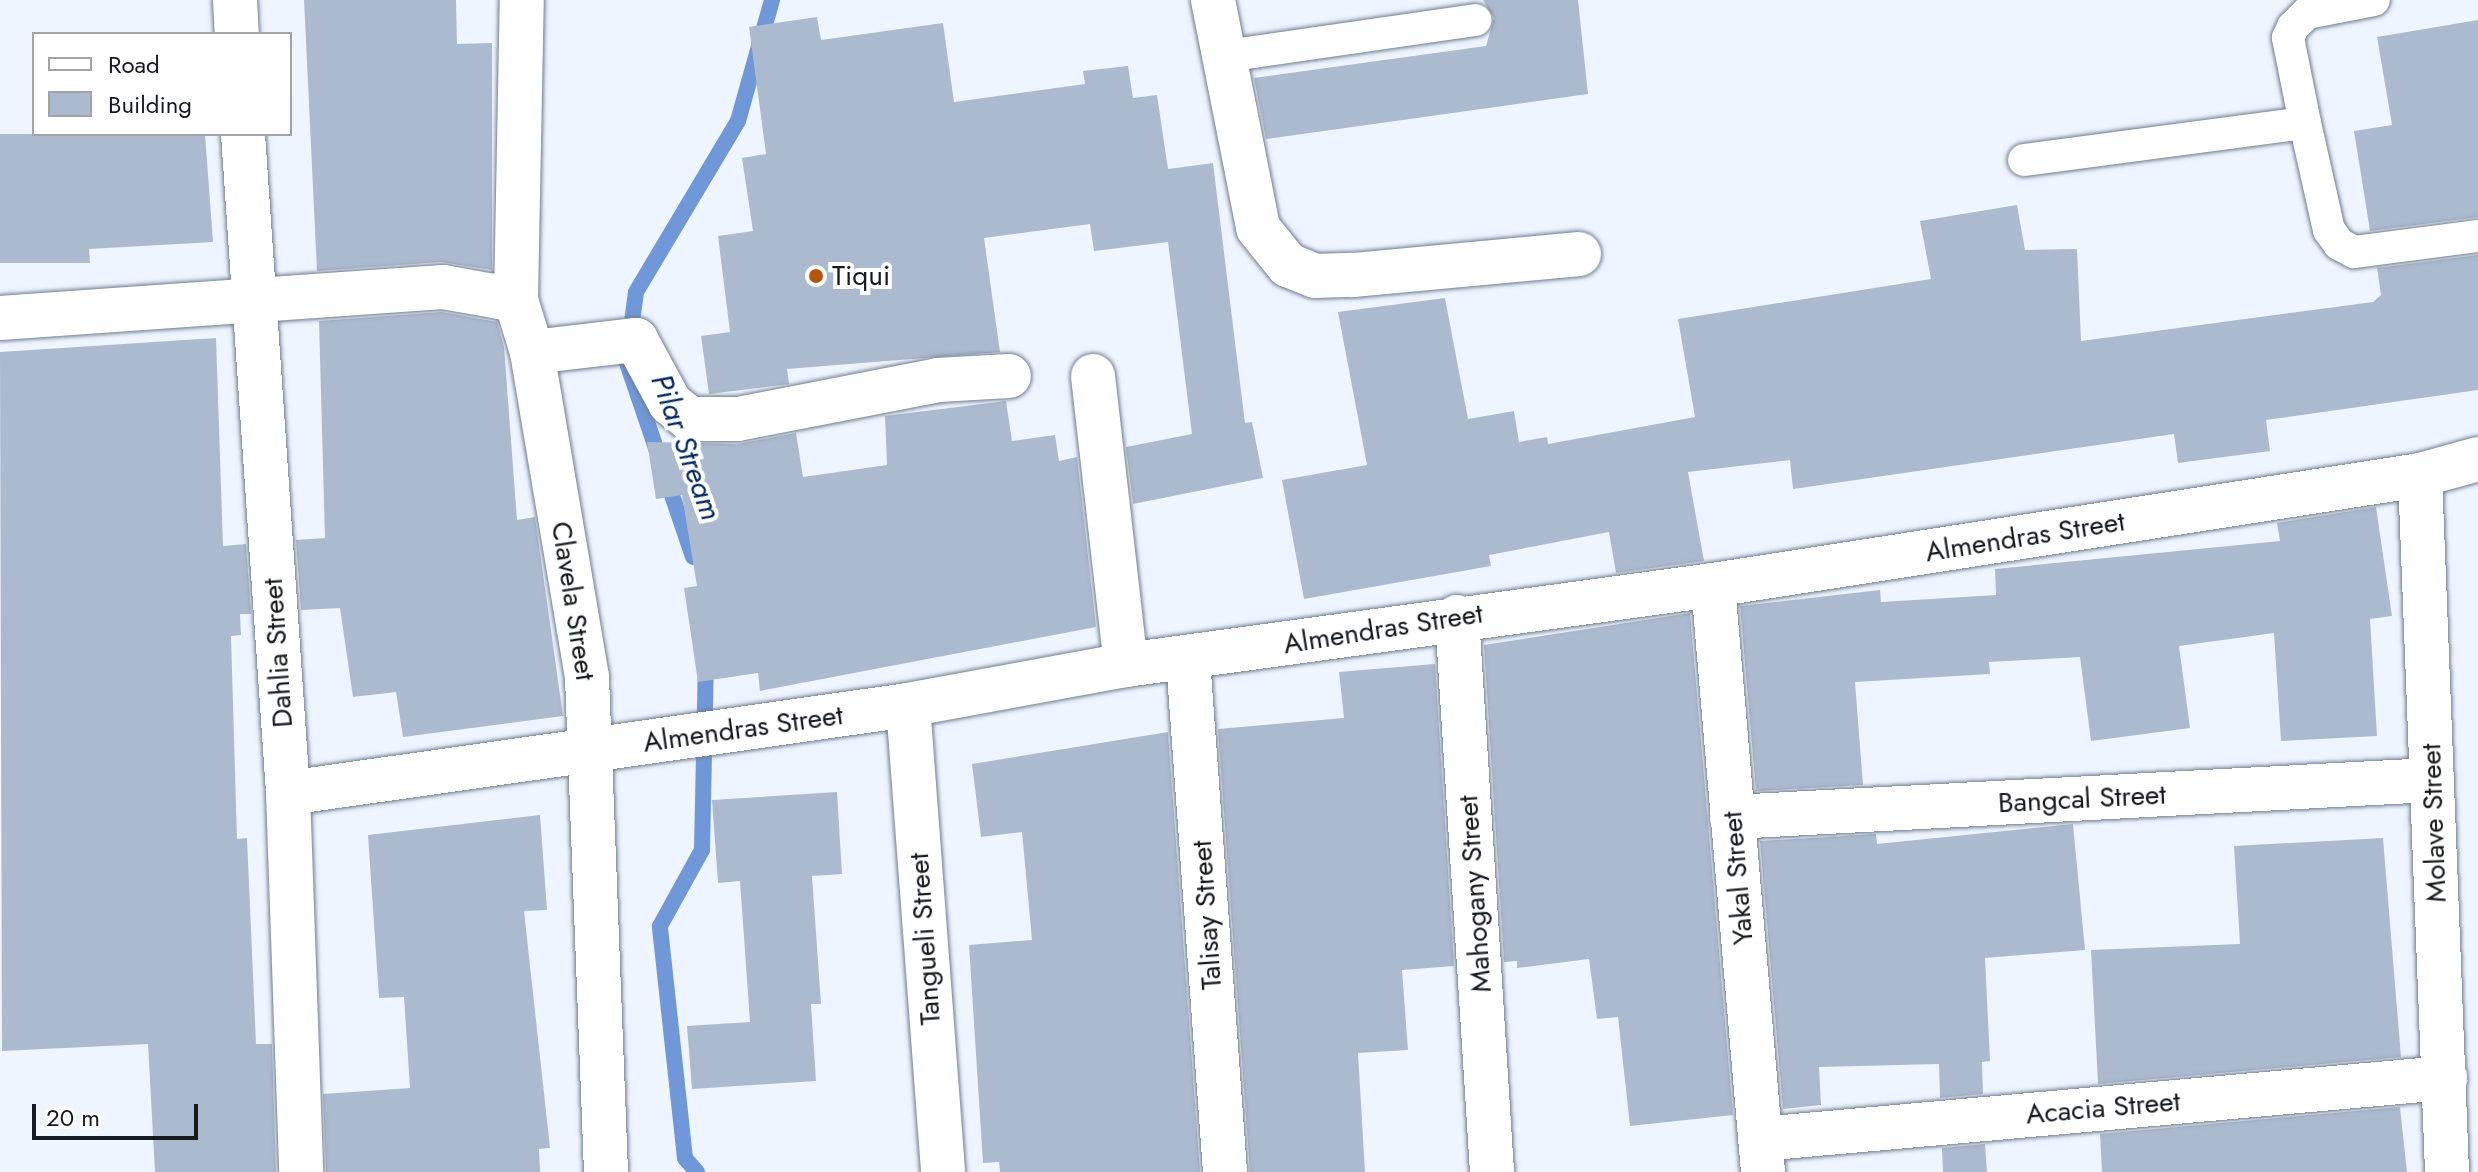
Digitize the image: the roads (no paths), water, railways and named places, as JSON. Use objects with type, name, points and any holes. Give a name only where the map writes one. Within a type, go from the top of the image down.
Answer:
[{"type":"street","name":"Clavela Street","points":[[522,0],[516,300],[546,351],[587,677],[587,751],[606,1172]]},
{"type":"street","points":[[1213,0],[1258,228],[1288,265],[1328,276],[1579,254]]},
{"type":"street","name":"Dahlia Street","points":[[243,136],[288,793],[301,1172]]},
{"type":"street","points":[[0,318],[252,295],[443,287],[516,300]]},
{"type":"street","points":[[546,351],[636,340],[670,403],[690,419],[763,416],[938,380],[1009,376]]},
{"type":"street","points":[[1093,376],[1126,665]]},
{"type":"street","name":"Almendras Street","points":[[288,793],[908,705],[1126,665],[1188,659],[1457,617],[1713,585],[2420,475],[2478,459]]},
{"type":"street","name":"Molave Street","points":[[2420,475],[2447,1172]]},
{"type":"street","name":"Yakal Street","points":[[1713,585],[1762,1155]]},
{"type":"street","name":"Mahogany Street","points":[[1457,617],[1492,1172]]},
{"type":"street","name":"Talisay Street","points":[[1188,659],[1225,1172]]},
{"type":"street","name":"Tangueli Street","points":[[908,705],[943,1172]]},
{"type":"street","name":"Bangcal Street","points":[[1732,817],[2431,780]]},
{"type":"street","name":"Acacia Street","points":[[1762,1155],[2445,1078]]},
{"type":"lane","points":[[2374,0],[2307,13],[2293,27],[2288,38],[2329,230],[2339,244],[2354,252],[2478,236]]},
{"type":"lane","points":[[1226,56],[1475,20]]},
{"type":"lane","points":[[2024,160],[2305,123]]},
{"type":"waterway","name":"Pilar Stream","points":[[630,337],[636,292],[738,121],[772,0]]},
{"type":"waterway","name":"Pilar Stream","points":[[626,360],[693,557]]},
{"type":"waterway","points":[[697,1172],[685,1158],[660,926],[702,850],[706,662]]},
{"type":"place","name":"Tiqui","points":[[816,276]]}]
